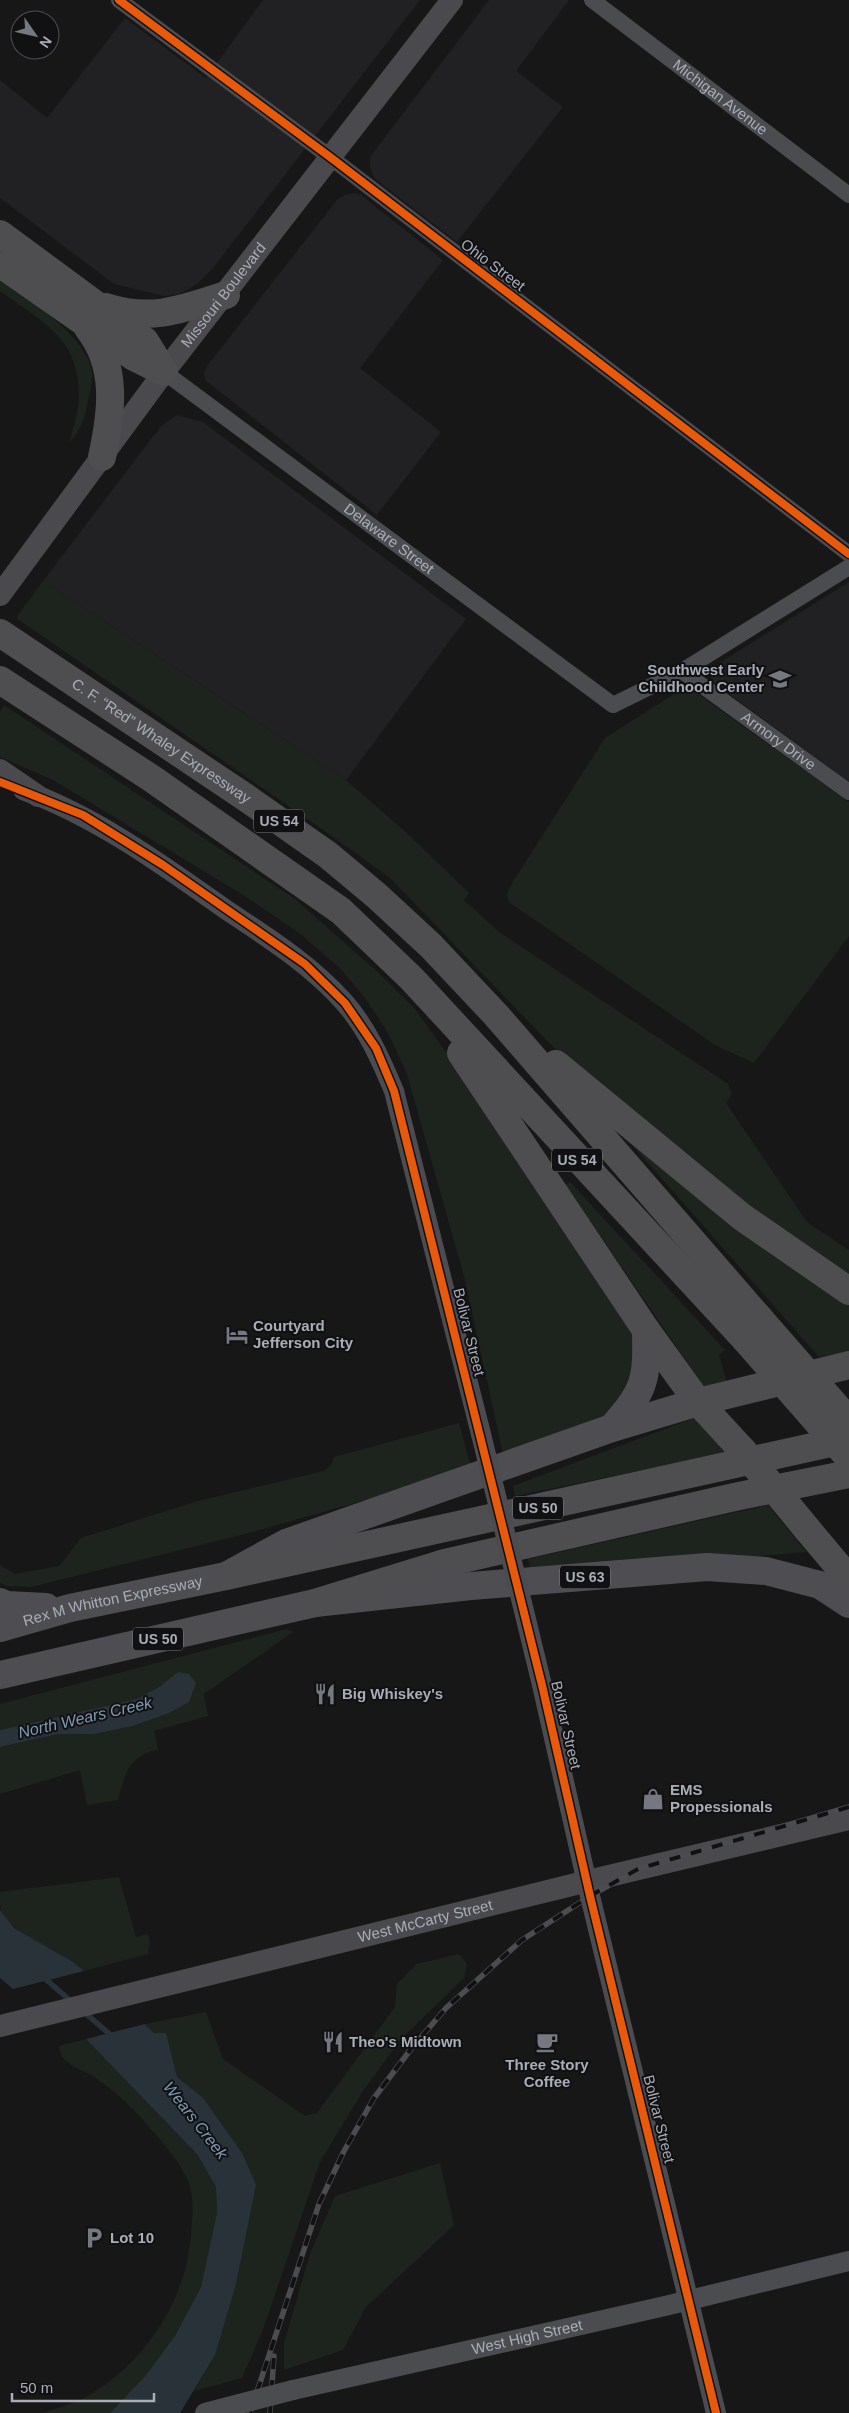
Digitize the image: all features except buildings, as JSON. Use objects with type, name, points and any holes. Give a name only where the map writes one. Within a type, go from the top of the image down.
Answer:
[{"type":"highway","points":[[0,234],[88,311],[134,357],[164,372]]},
{"type":"highway","points":[[0,266],[88,311],[149,315],[179,311],[226,295]]},
{"type":"highway","points":[[88,311],[105,361],[109,385],[111,414],[102,457]]},
{"type":"highway","name":"C. F. “Red” Whaley Expressway","points":[[0,633],[328,855],[378,896],[431,946],[496,1015]]},
{"type":"highway","name":"US 54","points":[[7,685],[159,783],[333,905],[412,979],[752,1328],[849,1421]]},
{"type":"highway","points":[[412,979],[646,1330],[698,1402],[742,1451],[849,1580]]},
{"type":"highway","points":[[496,1015],[742,1217],[849,1291]]},
{"type":"highway","name":"US 54","points":[[496,1015],[752,1328],[849,1458]]},
{"type":"highway","points":[[612,1428],[630,1407],[644,1382],[646,1330]]},
{"type":"highway","points":[[698,1402],[849,1365]]},
{"type":"highway","name":"Rex M Whitton Expressway","points":[[0,1628],[70,1608],[226,1576],[286,1543],[612,1428],[698,1402]]},
{"type":"highway","name":"US 50","points":[[226,1576],[849,1439]]},
{"type":"highway","name":"US 50","points":[[0,1675],[315,1603],[446,1563],[739,1496],[849,1474]]},
{"type":"highway","points":[[813,1536],[840,1548],[849,1546]]},
{"type":"highway","name":"US 63","points":[[315,1603],[471,1586],[707,1567],[766,1571],[820,1586],[849,1604]]},
{"type":"highway","points":[[0,1602],[7,1606],[70,1608]]},
{"type":"main road","name":"Missouri Boulevard","points":[[0,595],[164,372],[226,295],[452,0]]},
{"type":"main road","points":[[0,770],[38,796]]},
{"type":"main road","points":[[0,789],[38,796]]},
{"type":"main road","name":"West McCarty Street","points":[[0,2026],[588,1881],[849,1819]]},
{"type":"street","name":"Ohio Street","points":[[119,0],[330,157],[849,554]]},
{"type":"street","name":"Michigan Avenue","points":[[592,0],[849,196]]},
{"type":"street","name":"Delaware Street","points":[[164,372],[613,705],[682,671]]},
{"type":"street","points":[[682,671],[849,567]]},
{"type":"street","name":"Armory Drive","points":[[682,671],[849,792]]},
{"type":"street","name":"Bolivar Street","points":[[0,782],[83,815],[163,865],[305,964],[345,1003],[376,1048],[394,1091],[481,1434],[716,2413]]},
{"type":"street","name":"West High Street","points":[[205,2413],[293,2390],[689,2300],[849,2261]]},
{"type":"shaded area","points":[[263,0],[420,0],[213,268],[197,284],[179,294],[164,296],[114,284],[0,198],[0,80],[47,118],[125,18],[206,78]]},
{"type":"shaded area","points":[[489,0],[569,0],[516,71],[563,107],[457,242],[375,179],[370,168],[370,157]]},
{"type":"shaded area","points":[[355,193],[361,195],[443,260],[360,368],[441,432],[377,515],[205,380],[204,373],[207,366],[337,200],[345,195]]},
{"type":"shaded area","points":[[0,278],[55,320],[80,346],[88,359],[92,373],[92,382],[87,409],[81,426],[70,442],[79,400],[78,379],[74,362],[66,347],[45,323],[0,291]]},
{"type":"shaded area","points":[[177,415],[203,422],[466,619],[346,780],[43,581],[161,426]]},
{"type":"shaded area","points":[[43,581],[346,780],[408,834],[469,893],[464,900],[499,932],[728,1084],[732,1094],[726,1103],[807,1222],[849,1250],[849,1278],[750,1206],[559,1053],[390,878],[16,618]]},
{"type":"shaded area","name":"Southwest Early Childhood Center","points":[[849,582],[849,782],[713,682],[710,675],[713,667]]},
{"type":"shaded area","points":[[682,689],[691,689],[849,802],[849,936],[754,1063],[715,1045],[509,902],[507,894],[512,883],[605,738]]},
{"type":"shaded area","points":[[4,705],[295,899],[380,974],[415,1009],[485,1106],[640,1339],[641,1360],[618,1411],[504,1459],[465,1280],[407,1074],[387,1031],[365,998],[339,967],[299,933],[245,896],[53,780],[0,757],[0,712]]},
{"type":"shaded area","points":[[628,1133],[849,1301],[849,1352],[819,1357],[633,1146]]},
{"type":"shaded area","points":[[570,1182],[725,1350],[719,1355],[727,1383],[705,1388],[565,1185]]},
{"type":"shaded area","points":[[694,1418],[701,1420],[727,1453],[515,1496],[513,1486]]},
{"type":"shaded area","points":[[459,1423],[472,1470],[245,1534],[31,1587],[7,1586],[0,1583],[0,1565],[15,1574],[59,1566],[81,1538],[198,1501],[324,1471],[331,1465],[334,1457]]},
{"type":"shaded area","points":[[768,1505],[806,1552],[532,1575],[528,1559]]},
{"type":"shaded area","points":[[287,1629],[293,1632],[204,1694],[208,1716],[154,1731],[158,1749],[140,1756],[134,1761],[123,1781],[118,1800],[87,1805],[80,1770],[0,1794],[0,1747],[58,1734],[94,1734],[133,1726],[169,1713],[178,1672],[159,1687],[137,1699],[0,1730],[0,1704]]},
{"type":"shaded area","points":[[119,1877],[136,1937],[148,1934],[150,1943],[148,1954],[84,1971],[63,1956],[17,1930],[1,1911],[0,1892]]},
{"type":"shaded area","points":[[459,1954],[467,1964],[464,1978],[401,2039],[363,2091],[320,2162],[264,2327],[242,2378],[194,2391],[215,2355],[235,2288],[203,2099],[177,2077],[166,2033],[154,2033],[145,2024],[206,2012],[223,2059],[305,2116],[317,2113],[395,2007],[397,1984],[416,1964]]},
{"type":"shaded area","points":[[86,2039],[197,2154],[216,2187],[217,2213],[201,2287],[175,2336],[146,2375],[110,2413],[43,2413],[86,2397],[126,2367],[143,2349],[158,2329],[180,2285],[187,2261],[191,2236],[193,2207],[191,2191],[183,2171],[171,2152],[126,2103],[109,2088],[68,2063],[62,2055],[59,2046]]},
{"type":"shaded area","points":[[440,2163],[454,2225],[366,2307],[343,2350],[284,2370],[284,2343],[310,2254],[335,2196]]},
{"type":"water","name":"North Wears Creek","points":[[178,1672],[189,1674],[196,1683],[189,1702],[169,1713],[133,1726],[94,1734],[58,1734],[0,1747],[0,1730],[137,1699],[159,1687]]},
{"type":"water","points":[[0,1910],[14,1928],[73,1962],[84,1971],[13,1989],[0,1978]]},
{"type":"water","points":[[145,2024],[154,2033],[166,2033],[177,2077],[203,2098],[242,2153],[256,2185],[235,2288],[215,2355],[180,2413],[110,2413],[146,2375],[175,2336],[201,2287],[217,2213],[216,2187],[197,2154],[86,2039]]},
{"type":"waterway","name":"Wears Creek","points":[[42,1976],[73,2003]]},
{"type":"waterway","name":"Wears Creek","points":[[84,2012],[113,2037]]},
{"type":"railway","points":[[250,2413],[319,2204],[344,2151],[374,2098],[411,2049],[446,2008],[522,1940],[590,1896],[638,1869],[849,1807]]},
{"type":"railway","points":[[270,2413],[274,2356]]},
{"type":"cycle path","points":[[119,0],[330,157],[849,554]]},
{"type":"cycle path","points":[[0,782],[83,815],[163,865],[305,964],[345,1003],[376,1048],[394,1091],[542,1685],[590,1896],[716,2413]]},
{"type":"place","name":"Southwest Early Childhood Center","points":[[780,679]]},
{"type":"place","name":"Courtyard Jefferson City","points":[[237,1335]]},
{"type":"place","name":"Big Whiskey's","points":[[325,1694]]},
{"type":"place","name":"EMS Propessionals","points":[[653,1799]]},
{"type":"place","name":"Theo's Midtown","points":[[333,2042]]},
{"type":"place","name":"Three Story Coffee","points":[[547,2042]]},
{"type":"place","name":"Lot 10","points":[[94,2238]]}]
